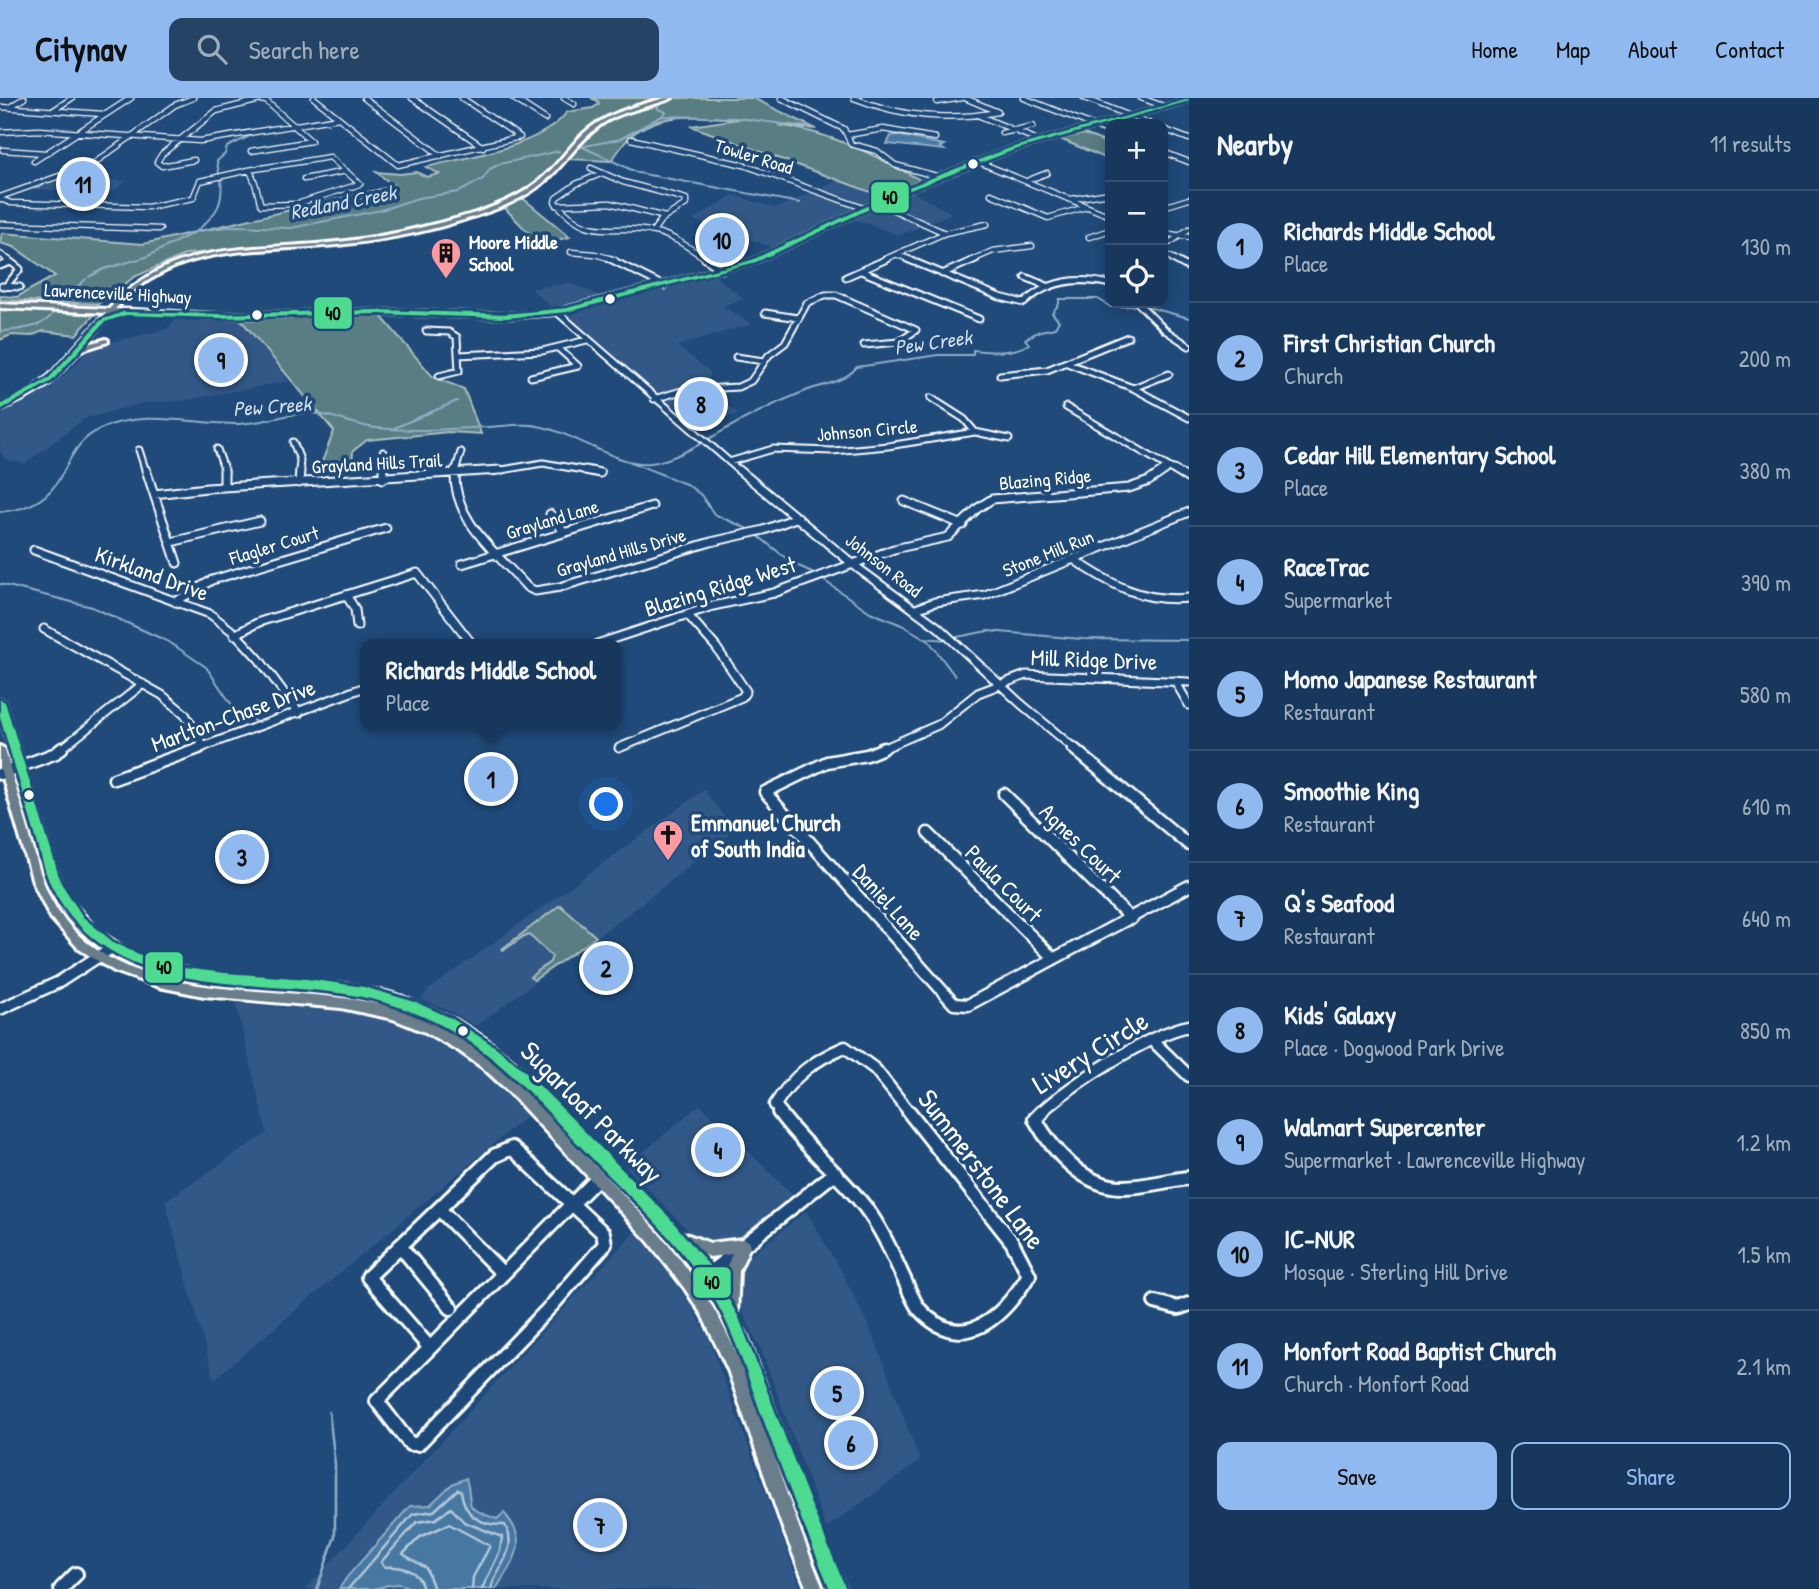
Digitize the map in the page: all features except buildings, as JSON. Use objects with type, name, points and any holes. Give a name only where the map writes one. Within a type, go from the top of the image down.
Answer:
[{"type":"main road","points":[[385,236],[457,217],[509,197],[541,176],[590,125],[615,112],[662,98]]},
{"type":"main road","points":[[1,407],[41,379],[142,277],[174,263],[221,250],[385,236],[448,223],[514,198],[547,177],[588,132],[600,123],[630,109],[670,98]]},
{"type":"main road","name":"Lawrenceville Highway","points":[[109,310],[160,314],[170,320],[192,316],[377,312],[506,316],[557,312],[664,286],[766,256],[878,203],[979,162],[1040,141],[1189,100]]},
{"type":"main road","points":[[100,320],[91,309],[117,301]]},
{"type":"main road","points":[[117,301],[123,307],[134,310]]},
{"type":"main road","name":"Lawrenceville Highway","points":[[0,305],[235,315]]},
{"type":"main road","points":[[1,407],[50,380],[100,320],[125,313]]},
{"type":"main road","points":[[76,351],[106,341],[94,337],[93,331]]},
{"type":"main road","name":"Sugarloaf Parkway","points":[[0,702],[49,868],[62,897],[85,926],[113,947],[138,960],[183,974],[372,994],[416,1007],[450,1022],[487,1045],[510,1065],[676,1236],[707,1274],[732,1317],[808,1520],[838,1589]]},
{"type":"main road","name":"Sugarloaf Parkway","points":[[0,750],[3,773],[47,902],[69,932],[100,957],[131,973],[178,987],[356,1006],[418,1023],[452,1040],[483,1061],[511,1087],[656,1240],[691,1283],[729,1355],[789,1526],[815,1589]]},
{"type":"main road","points":[[676,1236],[710,1250],[743,1246]]},
{"type":"main road","points":[[732,1317],[732,1270],[743,1246]]},
{"type":"street","points":[[54,110],[72,98]]},
{"type":"street","points":[[34,161],[131,98]]},
{"type":"street","points":[[0,198],[93,164],[175,105],[193,98]]},
{"type":"street","points":[[313,98],[398,165],[518,139],[520,136],[462,98]]},
{"type":"street","points":[[364,98],[441,156]]},
{"type":"street","points":[[412,98],[483,147]]},
{"type":"street","points":[[513,98],[545,119]]},
{"type":"street","points":[[564,98],[575,104]]},
{"type":"street","points":[[781,98],[844,129],[851,144],[877,151],[890,162],[940,177]]},
{"type":"street","points":[[855,98],[881,110],[947,120],[998,112],[963,98],[937,103]]},
{"type":"street","points":[[1024,98],[1105,130]]},
{"type":"street","points":[[1084,98],[1137,119]]},
{"type":"street","points":[[1141,98],[1166,107]]},
{"type":"street","points":[[8,108],[24,99]]},
{"type":"street","points":[[194,160],[158,164],[159,157],[216,111],[260,100],[266,101],[310,141],[251,151]]},
{"type":"street","points":[[798,107],[812,104]]},
{"type":"street","points":[[0,107],[103,114]]},
{"type":"street","points":[[979,116],[1040,141]]},
{"type":"street","points":[[825,119],[839,117]]},
{"type":"street","points":[[0,132],[27,130],[179,141],[208,140],[339,118]]},
{"type":"street","points":[[1002,133],[1033,126]]},
{"type":"street","points":[[848,135],[883,129],[935,138]]},
{"type":"street","points":[[1168,131],[1189,139]]},
{"type":"street","name":"Towler Road","points":[[631,139],[744,165],[866,209]]},
{"type":"street","points":[[3,150],[46,153]]},
{"type":"street","points":[[1168,154],[1189,162]]},
{"type":"street","points":[[0,198],[11,203],[148,207],[193,198],[200,181],[209,177],[249,170],[330,157],[360,184],[285,206],[270,207],[261,205],[254,187],[254,176],[249,170]]},
{"type":"street","points":[[979,162],[1029,180],[1105,214]]},
{"type":"street","points":[[591,168],[623,182],[687,199],[686,204],[665,217],[653,231]]},
{"type":"street","points":[[304,179],[346,171]]},
{"type":"street","points":[[603,173],[584,180],[556,198],[557,205],[571,220],[585,229],[653,231],[665,235],[722,270]]},
{"type":"street","points":[[1029,180],[1047,173]]},
{"type":"street","points":[[0,188],[13,193]]},
{"type":"street","points":[[991,194],[1048,218],[1086,206]]},
{"type":"street","points":[[1070,200],[1105,194]]},
{"type":"street","points":[[1168,205],[1189,199]]},
{"type":"street","points":[[557,205],[610,203],[665,217]]},
{"type":"street","points":[[878,203],[946,233]]},
{"type":"street","points":[[0,224],[160,229]]},
{"type":"street","points":[[846,277],[946,233],[987,224]]},
{"type":"street","points":[[1166,245],[1178,240],[1189,229]]},
{"type":"street","points":[[1089,237],[1105,232]]},
{"type":"street","points":[[1168,234],[1189,237]]},
{"type":"street","points":[[942,274],[993,251],[1032,246]]},
{"type":"street","points":[[571,252],[591,253],[640,271],[664,286]]},
{"type":"street","points":[[0,254],[20,272],[2,286]]},
{"type":"street","points":[[898,255],[1024,303],[1032,293],[1047,286],[1078,281],[1105,284]]},
{"type":"street","points":[[1168,256],[1189,268]]},
{"type":"street","points":[[0,266],[11,262]]},
{"type":"street","points":[[861,271],[979,319]]},
{"type":"street","points":[[1025,277],[1047,286]]},
{"type":"street","points":[[2,286],[20,287]]},
{"type":"street","points":[[654,399],[685,390],[738,387],[751,381],[759,373],[764,361],[785,343],[807,303],[832,294],[916,330],[894,344],[864,345]]},
{"type":"street","points":[[1143,308],[1165,330],[1189,346]]},
{"type":"street","name":"Johnson Road","points":[[557,312],[654,399],[853,564],[939,626],[1000,683],[1189,845]]},
{"type":"street","points":[[765,313],[798,318]]},
{"type":"street","points":[[426,331],[442,331],[457,337],[459,371],[439,376]]},
{"type":"street","points":[[1000,375],[1046,370],[1128,337]]},
{"type":"street","points":[[458,355],[542,351],[587,340]]},
{"type":"street","points":[[531,377],[578,366],[558,348]]},
{"type":"street","points":[[736,357],[764,361]]},
{"type":"street","points":[[1067,363],[1133,388],[1189,418]]},
{"type":"street","points":[[1133,388],[1169,374]]},
{"type":"street","points":[[931,398],[964,419],[975,432]]},
{"type":"street","points":[[1066,407],[1189,479]]},
{"type":"street","name":"Johnson Circle","points":[[729,462],[780,448],[833,451],[888,446],[975,432],[1009,439]]},
{"type":"street","points":[[293,442],[300,460],[299,483]]},
{"type":"street","points":[[217,449],[226,475],[224,487]]},
{"type":"street","points":[[139,450],[177,563]]},
{"type":"street","points":[[383,452],[383,479]]},
{"type":"street","name":"Grayland Hills Drive","points":[[461,452],[457,457],[458,505],[527,586],[535,591],[547,590],[711,542],[764,530],[798,517]]},
{"type":"street","name":"Grayland Hills Trail","points":[[154,494],[224,487],[498,472],[543,463],[600,473]]},
{"type":"street","name":"Blazing Ridge","points":[[853,564],[908,545],[948,537],[984,503],[999,497],[1129,488],[1149,481],[1169,468]]},
{"type":"street","points":[[904,500],[911,506],[963,525]]},
{"type":"street","name":"Grayland Lane","points":[[462,564],[652,506]]},
{"type":"street","name":"Stone Mill Run","points":[[916,610],[934,602],[985,595],[1189,512]]},
{"type":"street","points":[[550,514],[564,531]]},
{"type":"street","points":[[171,542],[260,521]]},
{"type":"street","name":"Flagler Court","points":[[175,602],[212,580],[386,528]]},
{"type":"street","name":"Kirkland Drive","points":[[34,550],[210,614],[280,682],[299,713]]},
{"type":"street","points":[[1073,559],[1127,593],[1150,600],[1189,598]]},
{"type":"street","name":"Blazing Ridge West","points":[[612,639],[687,614],[774,593],[853,564]]},
{"type":"street","points":[[234,635],[259,622],[417,573],[468,639]]},
{"type":"street","points":[[346,595],[355,608],[357,626]]},
{"type":"street","points":[[619,748],[742,697],[746,691],[716,647],[687,614]]},
{"type":"street","points":[[44,629],[162,695],[185,714],[204,747]]},
{"type":"street","name":"Mill Ridge Drive","points":[[1000,683],[1026,675],[1189,682]]},
{"type":"street","points":[[1175,681],[1189,705]]},
{"type":"street","name":"Daniel Lane","points":[[1000,683],[978,693],[938,725],[867,755],[827,761],[765,792],[954,1004],[968,1005],[1189,886]]},
{"type":"street","points":[[3,773],[56,753],[143,684]]},
{"type":"street","name":"Marlton-Chase Drive","points":[[114,779],[360,689]]},
{"type":"street","name":"Agnes Court","points":[[1004,794],[1131,919]]},
{"type":"street","name":"Paula Court","points":[[928,833],[1054,960]]},
{"type":"street","points":[[0,1009],[57,985],[113,947]]},
{"type":"street","name":"Livery Circle","points":[[1189,1026],[1176,1028],[1152,1040],[1064,1094],[1037,1113],[1034,1119],[1068,1161],[1089,1176],[1112,1186],[1142,1185],[1165,1179],[1189,1178]]},
{"type":"street","points":[[1152,1040],[1189,1076]]},
{"type":"street","name":"Summerstone Lane","points":[[845,1047],[875,1069],[1012,1242],[1029,1275],[1013,1302],[979,1329],[962,1332],[946,1329],[932,1322],[919,1309],[866,1208],[835,1173],[791,1130],[775,1105],[788,1082],[818,1057],[845,1047]]},
{"type":"street","points":[[430,1348],[368,1277],[494,1156],[512,1148],[572,1205],[603,1233],[605,1244],[552,1304],[418,1444],[410,1444],[377,1401],[430,1348],[503,1275],[572,1205],[598,1178]]},
{"type":"street","points":[[691,1283],[707,1274],[835,1173]]},
{"type":"street","points":[[439,1209],[503,1275]]},
{"type":"street","points":[[400,1246],[451,1308]]},
{"type":"street","points":[[1154,1302],[1178,1308],[1189,1304]]},
{"type":"street","points":[[61,1589],[76,1574]]},
{"type":"shaded area","points":[[68,175],[127,181],[108,195],[30,188]]},
{"type":"shaded area","points":[[839,180],[884,197],[860,206],[817,190]]},
{"type":"shaded area","points":[[815,191],[860,208],[774,248],[693,220],[733,195],[775,208]]},
{"type":"shaded area","points":[[910,191],[952,213],[900,235],[853,219]]},
{"type":"shaded area","points":[[711,273],[744,299],[722,306],[752,324],[677,346],[710,372],[709,386],[687,387],[653,397],[531,289],[570,283],[610,300]]},
{"type":"shaded area","points":[[174,320],[242,322],[289,381],[181,401],[142,403],[84,419],[25,464],[5,459],[0,451],[0,413],[64,376],[93,346],[168,328]]},
{"type":"shaded area","points":[[694,390],[708,390],[738,414],[689,427],[658,400]]},
{"type":"shaded area","points":[[704,790],[734,830],[641,904],[476,1026],[421,999],[427,991]]},
{"type":"shaded area","points":[[235,1000],[239,1003],[290,1008],[311,1006],[359,1011],[420,1033],[482,1068],[529,1114],[214,1379],[165,1201],[267,1133]]},
{"type":"shaded area","points":[[700,1104],[797,1199],[771,1213],[728,1246],[703,1245],[626,1167]]},
{"type":"shaded area","points":[[806,1211],[843,1274],[875,1340],[920,1461],[826,1528],[761,1349],[736,1299],[735,1272],[745,1260]]},
{"type":"shaded area","points":[[637,1229],[689,1302],[708,1337],[801,1589],[306,1589]]},
{"type":"green space","points":[[591,98],[753,98],[816,129],[778,125],[834,139],[920,180],[884,197],[691,126],[738,119],[672,118],[648,125],[636,132],[611,161],[567,159],[538,189],[519,195],[570,237],[539,244],[500,203],[484,211],[391,237],[187,254],[134,277],[98,304],[0,300],[0,296],[17,297],[55,276],[14,247],[0,243],[2,233],[143,244],[394,186],[376,172],[416,172],[427,177],[439,174],[426,167],[522,142],[555,124],[567,112],[593,108],[599,104]]},
{"type":"green space","points":[[1084,134],[1105,142],[1105,158],[1060,139]]},
{"type":"green space","points":[[0,309],[93,316],[76,335],[43,331],[31,336],[11,335],[0,340]]},
{"type":"green space","points":[[381,316],[433,377],[464,389],[481,434],[449,432],[367,440],[353,451],[352,465],[320,467],[334,431],[241,320]]},
{"type":"green space","points":[[560,905],[596,937],[534,980],[530,977],[550,962],[552,956],[529,935],[502,949]]},
{"type":"water","points":[[891,136],[944,145],[940,147],[944,150],[887,144]]},
{"type":"water","points":[[466,1478],[473,1508],[497,1519],[504,1513],[517,1533],[514,1560],[496,1589],[412,1589],[397,1584],[374,1589],[339,1589],[410,1506],[430,1505],[452,1484]]},
{"type":"waterway","name":"Redland Creek","points":[[657,104],[658,109],[666,112],[663,115]]},
{"type":"waterway","points":[[580,147],[620,139],[662,116],[737,118],[808,127]]},
{"type":"waterway","points":[[219,174],[217,161],[225,154],[227,147],[254,134]]},
{"type":"waterway","points":[[583,147],[638,173],[800,203]]},
{"type":"waterway","name":"Redland Creek","points":[[89,277],[104,269],[146,257],[197,231],[235,226],[291,228],[381,210],[418,198],[459,192],[483,179],[490,169],[500,164],[559,151]]},
{"type":"waterway","points":[[198,230],[210,219],[220,202],[221,179]]},
{"type":"waterway","name":"Redland Creek","points":[[58,304],[86,279]]},
{"type":"waterway","name":"Pew Creek","points":[[709,439],[779,402],[839,380],[857,367],[938,355],[973,355],[973,350],[1002,352],[1016,349],[1029,344],[1025,339],[1040,331],[1055,328],[1059,321],[1052,313],[1059,304],[1059,299],[1098,299],[1105,303]]},
{"type":"waterway","name":"Pew Creek","points":[[1152,308],[1189,318]]},
{"type":"waterway","name":"Redland Creek","points":[[0,332],[38,325],[55,311]]},
{"type":"waterway","points":[[394,428],[457,401]]},
{"type":"waterway","name":"Pew Creek","points":[[0,512],[24,507],[41,499],[52,488],[86,439],[100,429],[133,420],[168,419],[236,424],[314,413],[368,427],[391,429],[432,430],[531,425],[562,433],[608,454],[637,463],[664,460],[700,444]]},
{"type":"waterway","points":[[631,462],[688,485],[701,495],[714,514],[750,530]]},
{"type":"waterway","points":[[757,535],[792,563],[814,573]]},
{"type":"waterway","points":[[823,580],[870,612],[904,626],[924,638]]},
{"type":"waterway","points":[[0,584],[92,607],[169,642],[206,667],[236,711],[256,722]]},
{"type":"waterway","points":[[957,637],[988,631],[1082,639],[1189,640]]},
{"type":"waterway","points":[[924,638],[947,640]]},
{"type":"waterway","points":[[924,638],[955,676]]},
{"type":"waterway","points":[[317,1589],[335,1536],[335,1464],[329,1412]]},
{"type":"transit line","name":"40","points":[[0,408],[50,380],[103,321],[125,313],[219,316],[377,312],[506,316],[567,310],[754,261],[908,189],[1012,149],[1189,100]]},
{"type":"transit line","name":"40","points":[[0,702],[56,884],[79,920],[109,945],[144,962],[183,972],[364,992],[431,1014],[463,1031],[521,1076],[664,1222],[693,1255],[726,1306],[838,1589]]},
{"type":"place","name":"Monfort Road Baptist Church","points":[[83,184]]},
{"type":"place","name":"IC-NUR","points":[[722,240]]},
{"type":"place","name":"Moore Middle School","points":[[446,280]]},
{"type":"place","name":"Walmart Supercenter","points":[[221,360]]},
{"type":"place","name":"Kids' Galaxy","points":[[701,404]]},
{"type":"place","name":"Richards Middle School","points":[[491,779]]},
{"type":"place","name":"Cedar Hill Elementary School","points":[[242,857]]},
{"type":"place","name":"Emmanuel Church of South India","points":[[668,862]]},
{"type":"place","name":"First Christian Church","points":[[606,968]]},
{"type":"place","name":"RaceTrac","points":[[718,1150]]},
{"type":"place","name":"Momo Japanese Restaurant","points":[[837,1393]]},
{"type":"place","name":"Smoothie King","points":[[851,1443]]},
{"type":"place","name":"Q's Seafood","points":[[600,1525]]}]
